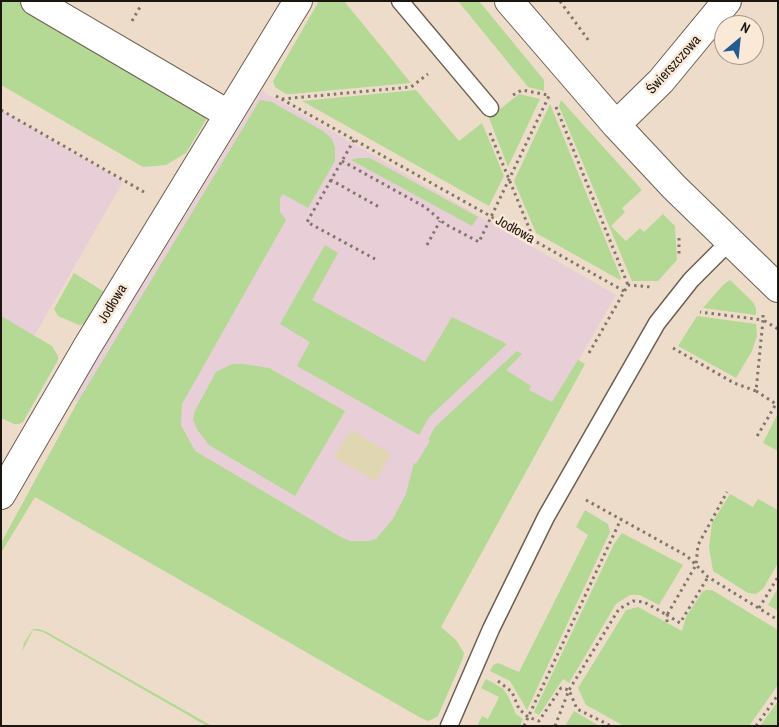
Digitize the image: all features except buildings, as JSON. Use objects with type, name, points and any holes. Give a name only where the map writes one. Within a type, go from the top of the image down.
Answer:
[{"type":"street","points":[[35,1],[228,114]]},
{"type":"street","name":"Jodłowa","points":[[1,495],[87,347],[298,1]]},
{"type":"street","points":[[510,1],[616,125],[730,242],[778,288]]},
{"type":"street","name":"Świerszczowa","points":[[616,125],[661,81],[727,1]]},
{"type":"lane","points":[[400,1],[490,108]]},
{"type":"lane","points":[[449,726],[491,629],[564,487],[657,323],[674,299],[705,265],[730,242]]},
{"type":"path","points":[[282,99],[411,87],[447,57]]},
{"type":"path","name":"Jodłowa","points":[[250,81],[624,291]]},
{"type":"path","points":[[534,240],[485,121],[490,108],[522,90],[549,96],[554,101],[628,285]]},
{"type":"path","points":[[342,161],[426,207],[440,221],[479,242],[508,178],[549,96],[553,92]]},
{"type":"path","points":[[1,110],[172,208]]},
{"type":"path","points":[[354,140],[307,222],[375,259]]},
{"type":"path","points":[[331,180],[380,207]]},
{"type":"path","points":[[427,245],[440,221]]},
{"type":"path","points":[[678,230],[680,264]]},
{"type":"path","points":[[628,285],[656,288],[693,311],[763,320],[756,391]]},
{"type":"path","points":[[589,354],[628,285]]},
{"type":"path","points":[[676,339],[672,346],[734,383],[756,391],[777,404],[756,438]]},
{"type":"path","points":[[564,487],[687,556],[708,577],[778,620]]},
{"type":"path","points":[[667,622],[667,615],[696,565],[698,545],[727,492]]},
{"type":"path","points":[[524,726],[621,520]]},
{"type":"path","points":[[555,726],[569,690],[619,609],[633,600],[644,602],[680,623],[708,577]]},
{"type":"path","points":[[759,608],[778,577]]},
{"type":"path","points":[[497,680],[512,692],[519,709],[528,717],[539,721],[561,688],[569,690]]},
{"type":"path","points":[[569,690],[577,709],[611,726]]},
{"type":"path","points":[[756,726],[778,694]]},
{"type":"shaded area","points":[[262,91],[616,295],[437,607],[73,399]]},
{"type":"shaded area","points":[[1,110],[123,182],[1,394]]},
{"type":"green space","points":[[1,1],[18,1],[210,113],[186,153],[166,165],[143,167],[1,85]]},
{"type":"green space","points":[[319,1],[344,1],[411,83],[291,94],[286,94],[275,87],[273,81]]},
{"type":"green space","points":[[458,1],[479,1],[544,80],[544,91],[528,87]]},
{"type":"green space","points":[[416,90],[459,141],[482,123],[504,176],[489,206],[302,101]]},
{"type":"green space","points":[[519,94],[540,99],[508,167],[489,118]]},
{"type":"green space","points":[[260,100],[272,102],[323,131],[332,139],[335,148],[335,161],[308,208],[283,194],[280,198],[280,212],[286,220],[182,404],[181,425],[195,451],[339,536],[350,541],[369,541],[376,539],[393,519],[406,494],[414,463],[416,464],[430,441],[428,440],[435,427],[517,351],[522,354],[506,370],[531,386],[529,390],[552,402],[578,360],[585,364],[441,627],[456,640],[464,653],[438,716],[428,721],[35,497],[1,553],[1,543],[77,403]]},
{"type":"green space","points":[[561,100],[642,190],[622,208],[625,212],[611,226],[626,241],[640,228],[644,232],[663,214],[675,226],[677,260],[658,281],[632,281],[559,106]]},
{"type":"green space","points":[[550,104],[621,278],[620,280],[536,233],[514,181]]},
{"type":"green space","points":[[370,158],[478,217],[472,226],[351,160]]},
{"type":"green space","points":[[325,245],[338,253],[312,300],[425,362],[452,317],[507,344],[429,417],[419,435],[297,366],[310,342],[280,324]]},
{"type":"green space","points":[[74,273],[111,296],[91,323],[79,325],[58,316],[54,309]]},
{"type":"green space","points":[[730,280],[753,302],[756,308],[756,315],[703,308],[723,285]]},
{"type":"green space","points":[[1,316],[52,346],[58,356],[58,360],[23,422],[19,424],[14,424],[1,418]]},
{"type":"green space","points":[[697,316],[756,324],[757,336],[752,351],[736,378],[678,346]]},
{"type":"green space","points":[[232,364],[269,368],[345,411],[295,496],[209,445],[197,429],[193,419],[195,411],[216,372]]},
{"type":"green space","points":[[778,413],[778,451],[763,443]]},
{"type":"green space","points":[[730,494],[753,507],[758,499],[778,510],[778,563],[763,589],[756,594],[748,593],[713,571],[709,547],[712,523]]},
{"type":"green space","points":[[585,510],[608,524],[610,532],[527,710],[510,681],[490,671],[493,665],[498,663],[519,672],[588,535],[576,527]]},
{"type":"green space","points":[[622,533],[683,565],[659,605],[640,595],[630,595],[616,604],[569,683],[563,679],[539,715],[534,712],[614,544]]},
{"type":"green space","points":[[778,588],[778,611],[768,605]]},
{"type":"green space","points":[[712,590],[778,630],[778,685],[749,726],[624,726],[586,705],[578,688],[626,610],[638,607],[682,631],[686,617],[703,591]]},
{"type":"green space","points":[[33,629],[47,632],[212,726],[207,726],[43,632],[33,630],[22,652],[24,643]]},
{"type":"green space","points":[[486,679],[502,688],[507,694],[516,714],[523,719],[520,726],[477,726],[482,716],[488,719],[499,697],[481,688]]},
{"type":"green space","points":[[778,701],[778,726],[760,726]]},
{"type":"green space","points":[[574,711],[599,726],[565,726]]},
{"type":"sand","points":[[351,430],[391,454],[375,481],[334,457]]}]
